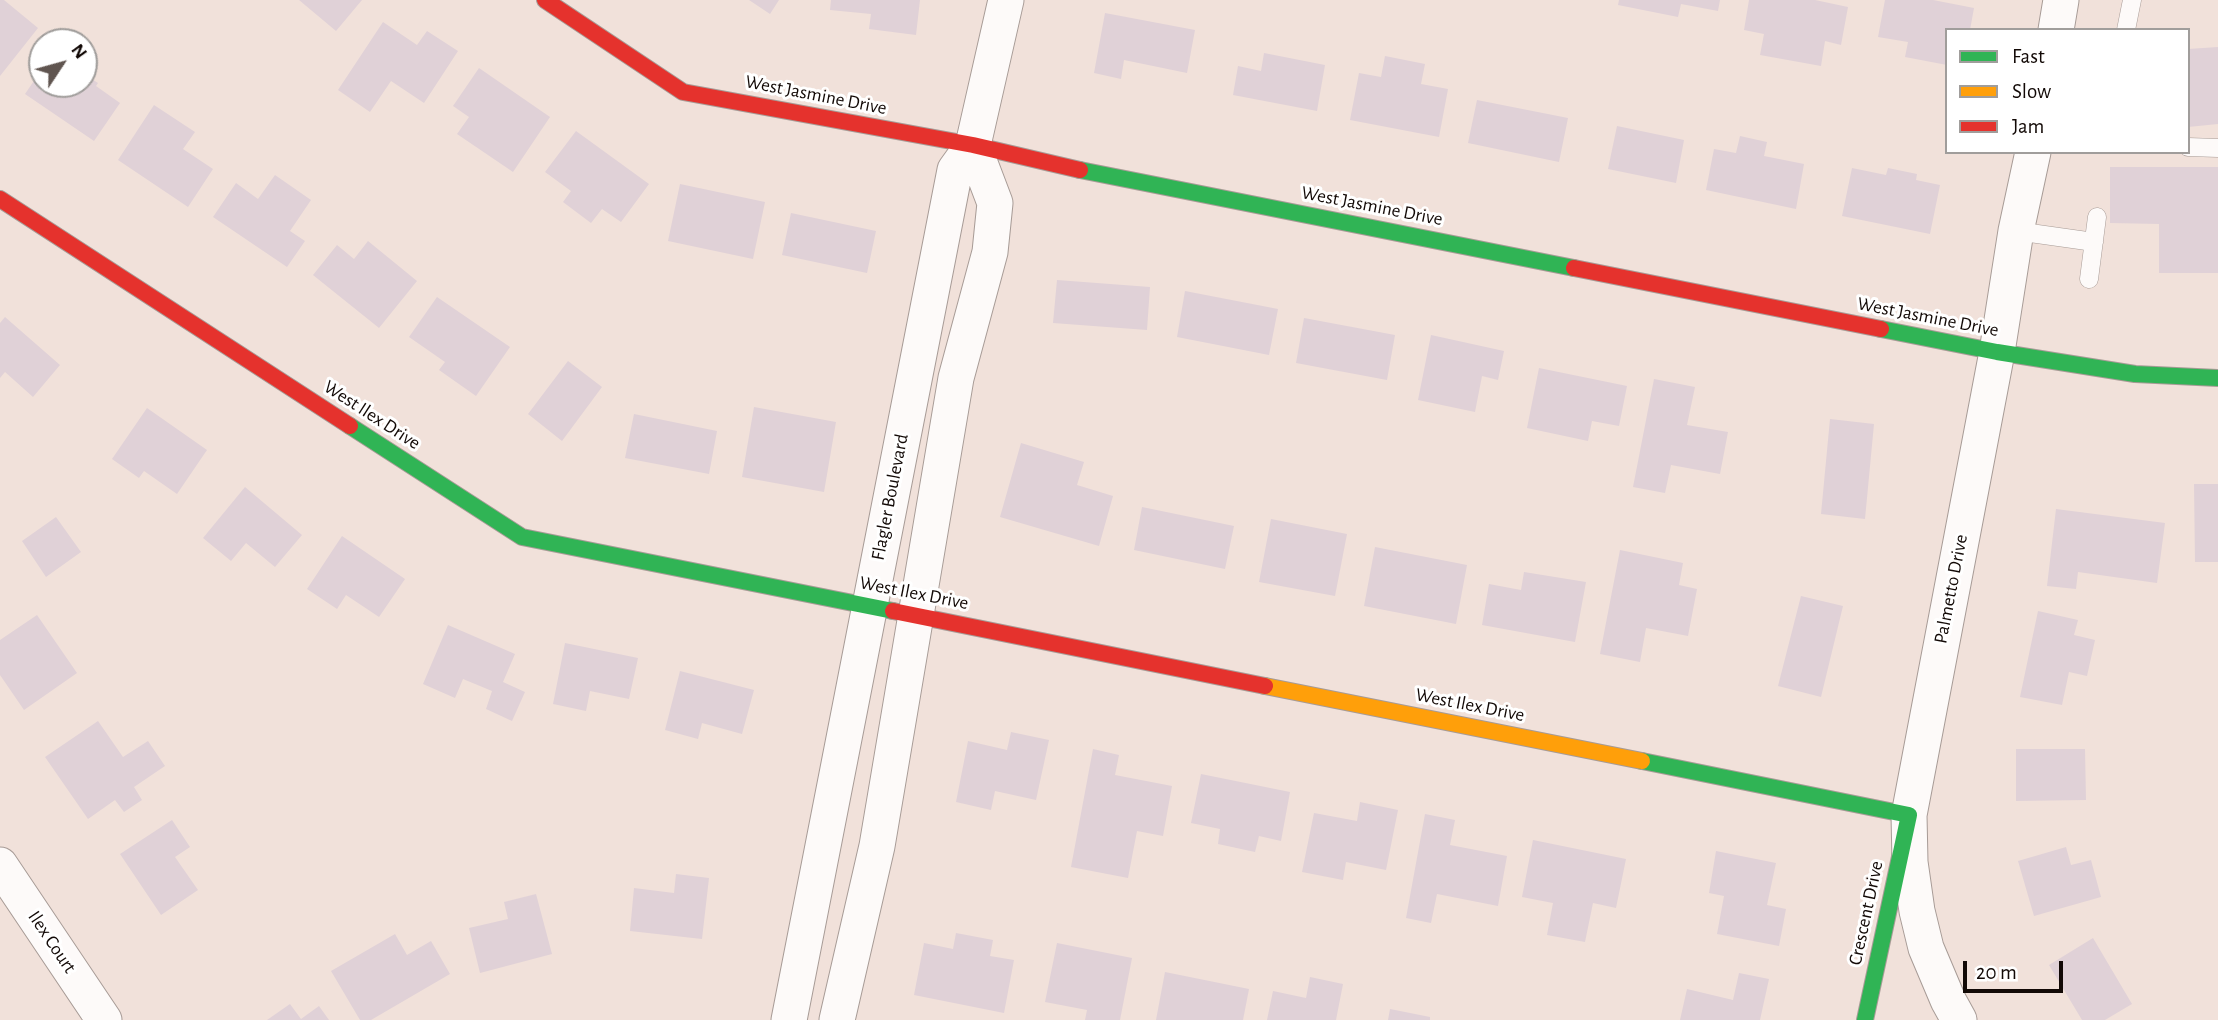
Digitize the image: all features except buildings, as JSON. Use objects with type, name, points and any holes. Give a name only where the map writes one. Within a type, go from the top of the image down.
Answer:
[{"type":"street","name":"West Jasmine Drive","points":[[545,0],[683,92],[972,145],[1049,164],[1997,352],[2135,374],[2218,378]]},
{"type":"street","name":"Flagler Boulevard","points":[[789,1020],[955,170],[972,145],[1006,0]]},
{"type":"street","points":[[2056,28],[2061,0]]},
{"type":"street","points":[[837,1020],[877,846],[956,378],[990,252],[995,202],[972,145]]},
{"type":"street","name":"Palmetto Drive","points":[[1959,1020],[1926,948],[1910,862],[1909,815],[1997,352],[2016,231],[2033,154]]},
{"type":"street","name":"West Ilex Drive","points":[[0,199],[522,537],[1909,815]]},
{"type":"street","name":"Crescent Drive","points":[[1865,1020],[1909,815]]},
{"type":"street","name":"Ilex Court","points":[[0,865],[104,1020]]},
{"type":"lane","points":[[2126,28],[2132,0]]},
{"type":"lane","points":[[2190,148],[2218,148]]},
{"type":"lane","points":[[2089,279],[2097,217]]},
{"type":"lane","points":[[2016,231],[2094,242]]},
{"type":"traffic: fast","points":[[1080,170],[1574,268]]},
{"type":"traffic: fast","points":[[1881,329],[1997,352],[2135,374],[2218,378]]},
{"type":"traffic: fast","points":[[350,426],[522,537],[893,611]]},
{"type":"traffic: fast","points":[[1642,761],[1909,815],[1865,1020]]},
{"type":"traffic: slow","points":[[1265,686],[1642,761]]},
{"type":"traffic: jam","points":[[545,0],[683,92],[973,145],[1080,170]]},
{"type":"traffic: jam","points":[[0,199],[350,426]]},
{"type":"traffic: jam","points":[[1574,268],[1881,329]]},
{"type":"traffic: jam","points":[[893,611],[1265,686]]}]
